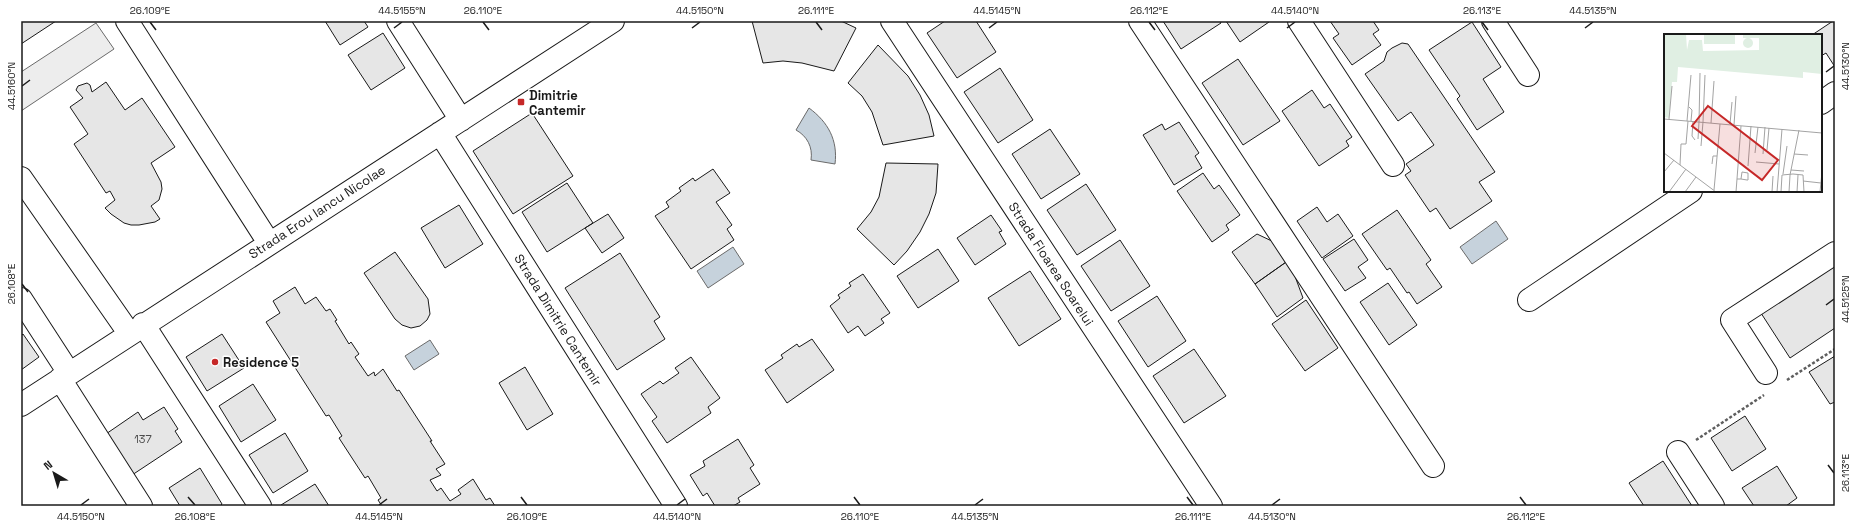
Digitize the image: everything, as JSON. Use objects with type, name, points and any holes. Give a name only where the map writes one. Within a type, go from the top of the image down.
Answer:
[{"type":"street","points":[[127,21],[269,243]]},
{"type":"street","points":[[398,21],[461,120]]},
{"type":"street","name":"Strada Erou Iancu Nicolae","points":[[21,405],[136,328],[461,120],[612,21]]},
{"type":"street","name":"Strada Floarea Soarelui","points":[[892,21],[1211,506]]},
{"type":"street","points":[[1140,21],[1433,466]]},
{"type":"street","points":[[1299,21],[1393,165]]},
{"type":"street","points":[[1493,21],[1528,75]]},
{"type":"street","points":[[1822,102],[1835,93]]},
{"type":"street","name":"Strada Dimitrie Cantemir","points":[[440,133],[676,506]]},
{"type":"street","points":[[21,178],[136,328],[260,506]]},
{"type":"street","points":[[1529,300],[1690,192]]},
{"type":"street","points":[[1773,383],[1732,320],[1835,253]]},
{"type":"street","points":[[21,299],[64,376],[141,506]]},
{"type":"street","points":[[1678,452],[1714,506]]},
{"type":"path","points":[[1678,452],[1773,383],[1835,349]]},
{"type":"shaded area","points":[[96,23],[114,49],[21,111],[21,72]]},
{"type":"shaded area","points":[[809,108],[822,119],[830,132],[835,147],[835,164],[811,160],[811,151],[808,142],[800,132],[796,130]]},
{"type":"shaded area","points":[[1496,221],[1508,239],[1472,264],[1460,247]]},
{"type":"shaded area","points":[[733,247],[744,264],[708,288],[697,271]]},
{"type":"shaded area","points":[[430,340],[439,354],[414,370],[405,356]]},
{"type":"building","points":[[21,21],[56,21],[21,44]]},
{"type":"building","points":[[325,21],[364,21],[368,27],[340,45]]},
{"type":"building","points":[[752,21],[841,21],[856,28],[834,71],[802,63],[783,61],[763,63]]},
{"type":"building","points":[[945,21],[976,21],[996,52],[957,78],[927,33]]},
{"type":"building","points":[[1163,21],[1220,21],[1221,23],[1181,49]]},
{"type":"building","points":[[1226,21],[1268,21],[1269,22],[1240,42]]},
{"type":"building","points":[[1330,21],[1373,21],[1379,30],[1373,34],[1381,45],[1352,65],[1333,38],[1339,34]]},
{"type":"building","points":[[1835,21],[1835,67],[1826,53],[1822,55],[1822,34],[1814,34]]},
{"type":"building","points":[[1472,22],[1501,67],[1483,79],[1504,112],[1477,130],[1457,99],[1460,96],[1429,50]]},
{"type":"building","points":[[383,33],[405,68],[371,90],[348,55]]},
{"type":"building","points":[[1402,43],[1408,44],[1495,172],[1479,182],[1492,201],[1450,229],[1436,208],[1430,212],[1405,175],[1411,171],[1406,164],[1434,145],[1411,112],[1398,121],[1365,74],[1384,61],[1387,52]]},
{"type":"building","points":[[878,45],[908,76],[920,95],[929,115],[934,136],[883,145],[872,112],[862,96],[848,83]]},
{"type":"building","points":[[1238,59],[1280,121],[1243,145],[1202,83]]},
{"type":"building","points":[[1000,68],[1033,120],[998,143],[964,92]]},
{"type":"building","points":[[106,82],[125,110],[142,98],[175,147],[151,163],[161,182],[162,189],[159,200],[151,206],[160,219],[155,222],[131,225],[124,223],[111,214],[105,208],[115,200],[110,191],[106,193],[74,144],[88,134],[70,107],[83,98],[76,90],[78,86],[87,83],[90,85],[92,92]]},
{"type":"building","points":[[1312,90],[1324,108],[1330,104],[1352,137],[1346,141],[1349,146],[1319,166],[1282,111]]},
{"type":"building","points":[[532,113],[573,176],[513,214],[473,151]]},
{"type":"building","points":[[1179,122],[1199,153],[1195,156],[1202,168],[1174,185],[1143,135],[1162,124],[1165,130]]},
{"type":"building","points":[[1050,129],[1080,174],[1041,199],[1012,154]]},
{"type":"building","points":[[886,163],[938,164],[936,193],[929,214],[920,232],[907,251],[894,265],[857,229],[871,212],[879,197]]},
{"type":"building","points":[[713,169],[730,193],[716,202],[732,225],[727,229],[734,240],[691,269],[655,216],[669,207],[666,202],[681,191],[679,188],[693,178],[695,181]]},
{"type":"building","points":[[1203,173],[1214,189],[1219,185],[1240,215],[1226,225],[1229,230],[1212,242],[1177,191]]},
{"type":"building","points":[[567,183],[593,223],[547,252],[522,212]]},
{"type":"building","points":[[1086,184],[1116,230],[1077,255],[1047,210]]},
{"type":"building","points":[[459,205],[483,244],[445,268],[421,228]]},
{"type":"building","points":[[1317,207],[1327,222],[1338,214],[1353,236],[1322,258],[1297,221]]},
{"type":"building","points":[[1397,210],[1431,260],[1426,264],[1442,287],[1417,304],[1409,292],[1407,293],[1390,268],[1387,270],[1362,234]]},
{"type":"building","points":[[608,214],[624,238],[602,253],[585,228]]},
{"type":"building","points":[[991,215],[1002,231],[999,232],[1006,244],[975,265],[957,238]]},
{"type":"building","points":[[1257,234],[1276,243],[1289,260],[1255,284],[1232,252]]},
{"type":"building","points":[[1354,239],[1368,260],[1358,267],[1366,278],[1345,291],[1323,259]]},
{"type":"building","points":[[1120,240],[1150,286],[1111,311],[1081,266]]},
{"type":"building","points":[[938,249],[959,281],[918,308],[897,276]]},
{"type":"building","points":[[395,252],[428,299],[430,314],[427,320],[420,326],[411,328],[402,325],[395,319],[364,273]]},
{"type":"building","points":[[620,253],[660,317],[654,321],[665,339],[617,370],[565,288]]},
{"type":"building","points":[[1289,260],[1303,298],[1277,317],[1255,284]]},
{"type":"building","points":[[1835,260],[1835,328],[1790,358],[1759,310]]},
{"type":"building","points":[[1030,271],[1061,319],[1019,346],[988,298]]},
{"type":"building","points":[[863,274],[890,313],[881,319],[884,323],[865,336],[858,326],[848,333],[830,306],[840,298],[838,295],[851,286],[849,283]]},
{"type":"building","points":[[1388,283],[1417,325],[1389,345],[1360,302]]},
{"type":"building","points":[[295,287],[305,304],[316,297],[326,311],[330,309],[337,320],[335,321],[349,344],[351,342],[359,354],[355,357],[368,376],[374,372],[375,376],[383,369],[397,391],[399,390],[445,464],[436,469],[441,475],[430,480],[437,491],[441,488],[450,501],[461,494],[458,490],[473,479],[486,500],[490,498],[495,506],[382,506],[378,500],[381,498],[368,476],[365,478],[339,438],[342,436],[329,415],[326,416],[266,322],[280,313],[273,301]]},
{"type":"building","points":[[1157,296],[1186,341],[1148,367],[1118,321]]},
{"type":"building","points":[[1306,300],[1338,348],[1305,371],[1272,324]]},
{"type":"building","points":[[23,334],[39,357],[21,370],[21,336]]},
{"type":"building","name":"Residence 5","points":[[222,334],[244,368],[207,391],[186,357]]},
{"type":"building","points":[[812,339],[834,370],[787,403],[765,370],[783,358],[781,355],[797,344],[799,347]]},
{"type":"building","points":[[1194,349],[1226,396],[1184,423],[1153,376]]},
{"type":"building","points":[[1835,356],[1835,402],[1830,404],[1809,372]]},
{"type":"building","points":[[691,357],[720,398],[708,407],[711,413],[667,443],[652,421],[657,417],[641,394],[660,381],[663,384],[679,373],[675,368]]},
{"type":"building","points":[[525,367],[553,414],[527,430],[499,383]]},
{"type":"building","points":[[253,384],[276,420],[241,442],[219,406]]},
{"type":"building","points":[[164,407],[178,429],[175,431],[182,442],[129,477],[103,436],[138,412],[143,420]]},
{"type":"building","points":[[1745,416],[1766,449],[1732,471],[1711,438]]},
{"type":"building","points":[[285,433],[308,471],[273,493],[249,455]]},
{"type":"building","points":[[738,439],[754,465],[750,468],[760,484],[738,498],[740,502],[733,506],[715,506],[707,493],[703,496],[690,475],[705,466],[703,461]]},
{"type":"building","points":[[1663,461],[1692,506],[1644,506],[1629,483]]},
{"type":"building","points":[[1777,466],[1797,498],[1786,506],[1754,506],[1742,488]]},
{"type":"building","points":[[200,468],[222,504],[220,506],[180,506],[169,488]]},
{"type":"building","points":[[315,484],[329,506],[281,505]]},
{"type":"place","name":"Dimitrie Cantemir","points":[[521,102]]},
{"type":"place","name":"Residence 5","points":[[215,362]]}]
